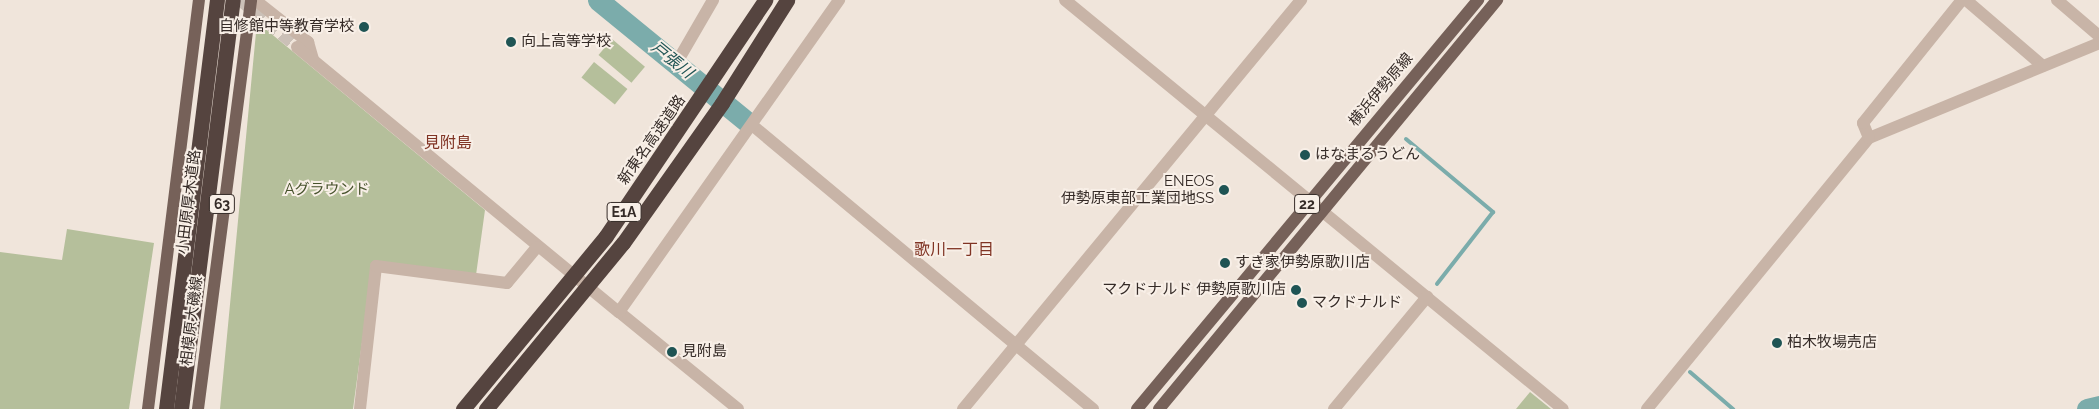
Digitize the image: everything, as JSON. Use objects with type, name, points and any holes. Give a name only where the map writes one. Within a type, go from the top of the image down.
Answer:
[{"type":"highway","name":"小田原厚木道路","points":[[166,409],[217,0]]},
{"type":"highway","name":"小田原厚木道路","points":[[181,409],[233,0]]},
{"type":"highway","name":"新東名高速道路","points":[[462,409],[606,236],[765,0]]},
{"type":"highway","name":"E1A","points":[[486,409],[623,243],[717,110],[787,0]]},
{"type":"main road","points":[[148,409],[199,0]]},
{"type":"main road","name":"相模原大磯線","points":[[198,409],[253,0]]},
{"type":"main road","name":"横浜伊勢原線","points":[[1137,409],[1309,200],[1478,0]]},
{"type":"main road","name":"22","points":[[1159,409],[1497,0]]},
{"type":"street","points":[[253,0],[308,42],[313,60]]},
{"type":"street","points":[[680,57],[712,0]]},
{"type":"street","points":[[619,312],[839,0]]},
{"type":"street","points":[[1065,0],[1563,409]]},
{"type":"street","points":[[963,409],[1301,0]]},
{"type":"street","points":[[1869,138],[1863,123],[1964,0],[2043,66]]},
{"type":"street","points":[[2056,0],[2099,36]]},
{"type":"street","points":[[1647,409],[1869,138],[2099,43]]},
{"type":"street","points":[[297,47],[537,247],[738,409]]},
{"type":"street","points":[[752,125],[1015,346],[1093,409]]},
{"type":"street","points":[[360,409],[376,266],[507,283],[537,247]]},
{"type":"street","points":[[1334,409],[1427,298]]},
{"type":"green space","name":"Aグラウンド","points":[[257,22],[485,210],[476,275],[373,261],[353,409],[220,409]]},
{"type":"green space","points":[[612,39],[645,67],[631,83],[599,55]]},
{"type":"green space","points":[[594,62],[627,89],[615,105],[581,78]]},
{"type":"green space","points":[[67,229],[154,243],[129,409],[0,409],[0,252],[62,260]]},
{"type":"green space","points":[[1530,392],[1551,409],[1516,409]]},
{"type":"waterway","name":"戸張川","points":[[598,0],[746,121]]},
{"type":"waterway","points":[[1406,139],[1493,212],[1437,284]]},
{"type":"waterway","points":[[1690,372],[1733,409]]},
{"type":"waterway","points":[[2087,409],[2099,406]]},
{"type":"tunnel","points":[[240,0],[297,47]]},
{"type":"place","name":"自修館中等教育学校","points":[[364,27]]},
{"type":"place","name":"向上高等学校","points":[[511,42]]},
{"type":"place","name":"はなまるうどん","points":[[1305,155]]},
{"type":"place","name":"ENEOS 伊勢原東部工業団地SS","points":[[1224,190]]},
{"type":"place","name":"すき家伊勢原歌川店","points":[[1225,263]]},
{"type":"place","name":"マクドナルド 伊勢原歌川店","points":[[1296,290]]},
{"type":"place","name":"マクドナルド","points":[[1302,303]]},
{"type":"place","name":"柏木牧場売店","points":[[1777,343]]},
{"type":"place","name":"見附島","points":[[672,352]]},
{"type":"district","name":"見附島","points":[[448,143]]},
{"type":"district","name":"歌川一丁目","points":[[954,250]]}]
